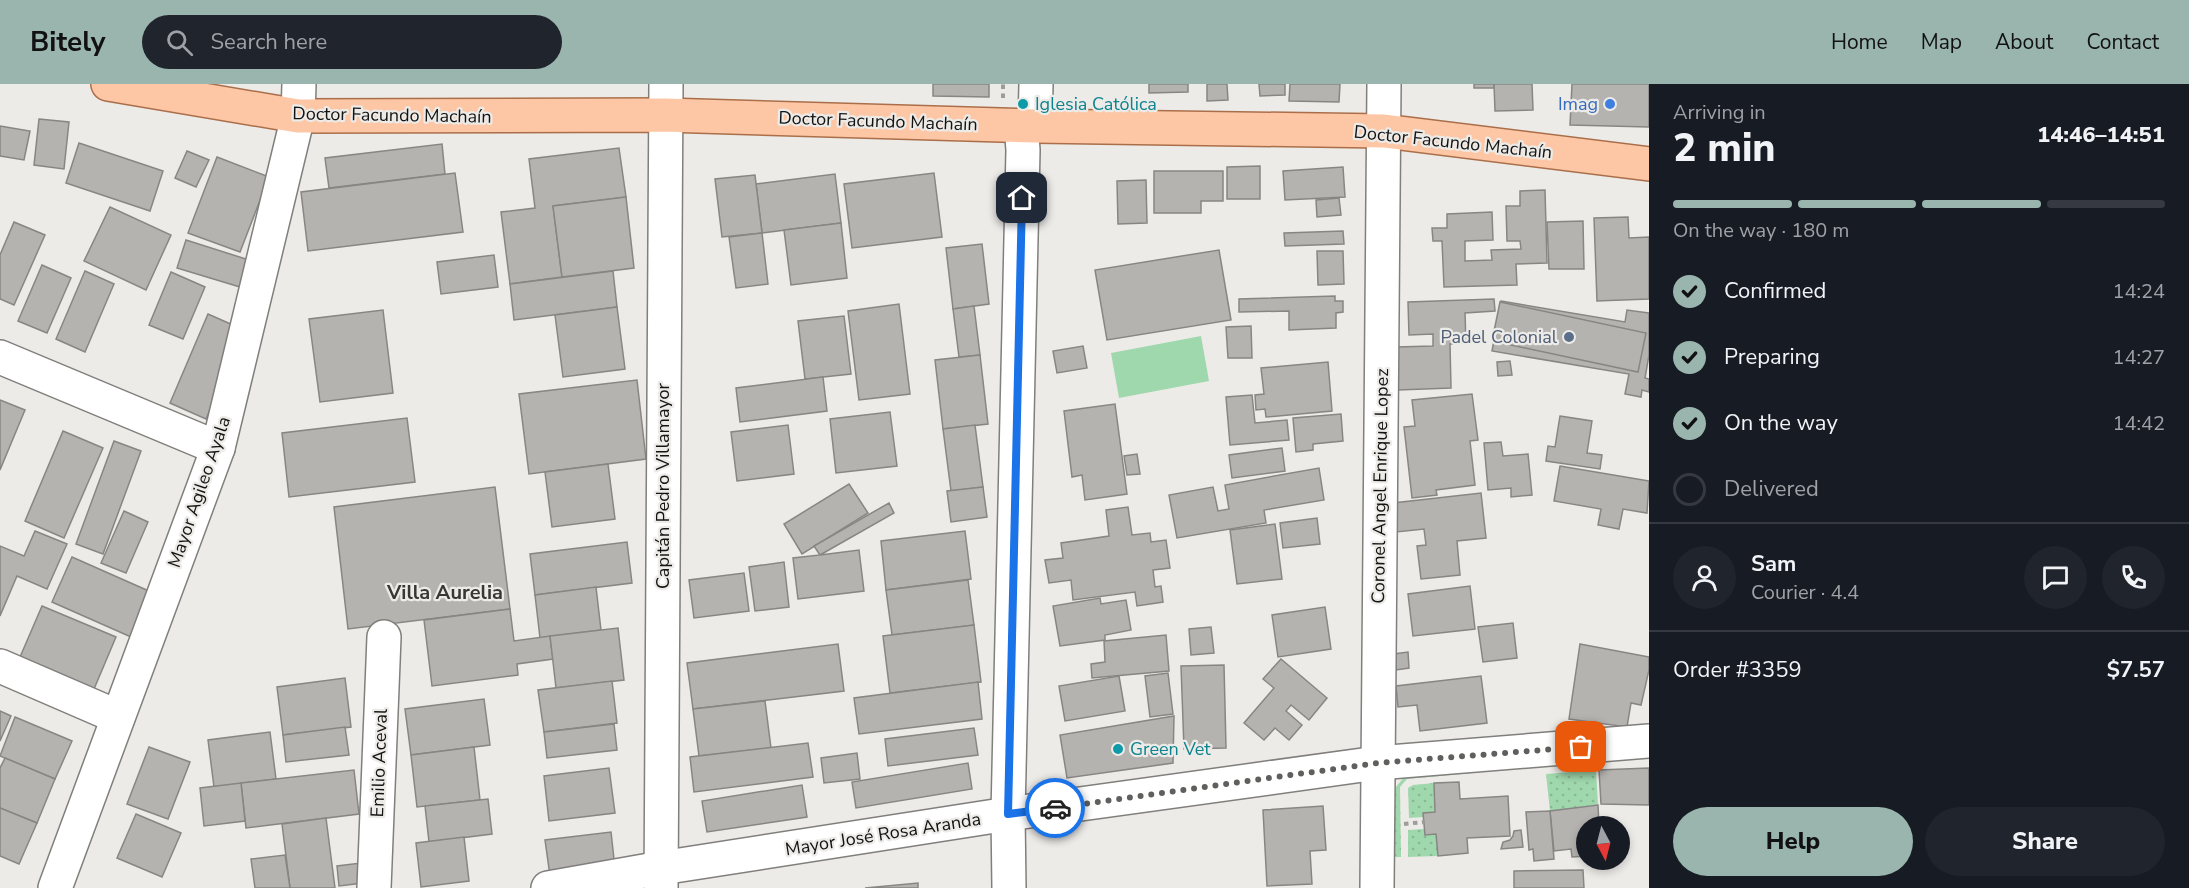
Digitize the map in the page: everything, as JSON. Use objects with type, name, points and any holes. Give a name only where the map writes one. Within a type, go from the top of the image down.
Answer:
[{"type":"main road","name":"Doctor Facundo Machaín","points":[[108,84],[298,116],[665,100],[1023,125],[1383,131],[1649,164]]},
{"type":"street","name":"Mayor Agileo Ayala","points":[[55,888],[218,448],[298,116],[299,84]]},
{"type":"street","points":[[1009,888],[1008,814],[1023,162],[1023,125],[1013,84]]},
{"type":"street","points":[[1023,125],[1036,84]]},
{"type":"street","name":"Coronel Angel Enrique Lopez","points":[[1377,888],[1384,84]]},
{"type":"street","name":"Capitán Pedro Villamayor","points":[[661,878],[665,100]]},
{"type":"street","points":[[0,357],[218,448]]},
{"type":"street","name":"Emilio Aceval","points":[[374,888],[384,638]]},
{"type":"street","points":[[0,666],[118,717]]},
{"type":"street","name":"Mayor José Rosa Aranda","points":[[548,888],[661,878],[1008,814],[1377,763],[1649,741]]},
{"type":"path","points":[[1404,824],[1424,822]]},
{"type":"green space","points":[[1201,336],[1209,381],[1119,398],[1111,353]]},
{"type":"green space","points":[[1525,765],[1526,768],[1407,779],[1400,787],[1401,857],[1395,857],[1395,788],[1406,775]]},
{"type":"green space","points":[[1596,770],[1598,805],[1550,811],[1546,774]]},
{"type":"green space","points":[[1434,783],[1435,812],[1424,813],[1424,817],[1409,818],[1408,788],[1413,785]]},
{"type":"green space","points":[[1424,829],[1425,835],[1436,834],[1438,856],[1408,857],[1408,830]]},
{"type":"building","points":[[933,84],[989,84],[989,97],[933,96]]},
{"type":"building","points":[[1149,84],[1188,84],[1188,92],[1149,93]]},
{"type":"building","points":[[1207,84],[1227,84],[1228,100],[1207,101]]},
{"type":"building","points":[[1259,84],[1285,84],[1285,95],[1260,96]]},
{"type":"building","points":[[1290,84],[1340,84],[1339,102],[1289,101]]},
{"type":"building","points":[[1474,84],[1494,84],[1494,88],[1474,88]]},
{"type":"building","points":[[1494,84],[1532,84],[1533,110],[1495,111]]},
{"type":"building","name":"Imag","points":[[1572,84],[1649,84],[1649,127],[1570,125]]},
{"type":"building","points":[[39,119],[69,122],[64,169],[34,165]]},
{"type":"building","points":[[0,126],[30,131],[24,160],[0,156]]},
{"type":"building","points":[[79,143],[163,171],[150,211],[66,183]]},
{"type":"building","points":[[442,144],[445,174],[329,188],[325,158]]},
{"type":"building","points":[[619,148],[626,197],[553,206],[562,277],[510,284],[501,212],[535,208],[529,159]]},
{"type":"building","points":[[187,151],[209,160],[196,187],[175,178]]},
{"type":"building","points":[[217,157],[269,177],[240,252],[188,233]]},
{"type":"building","points":[[1260,166],[1260,199],[1227,199],[1227,167]]},
{"type":"building","points":[[1343,167],[1345,197],[1285,200],[1283,171]]},
{"type":"building","points":[[1154,171],[1223,171],[1223,201],[1201,201],[1201,213],[1154,213]]},
{"type":"building","points":[[455,173],[463,232],[308,251],[301,192]]},
{"type":"building","points":[[934,173],[942,237],[852,248],[844,184]]},
{"type":"building","points":[[835,174],[841,223],[762,233],[756,184]]},
{"type":"building","points":[[755,175],[762,233],[722,237],[715,179]]},
{"type":"building","points":[[1146,180],[1147,223],[1118,224],[1117,181]]},
{"type":"building","points":[[1545,190],[1547,263],[1516,264],[1517,285],[1444,287],[1442,241],[1433,241],[1432,228],[1447,228],[1447,214],[1492,212],[1493,240],[1465,241],[1465,261],[1492,260],[1491,250],[1521,249],[1520,241],[1507,241],[1506,206],[1520,206],[1520,191]]},
{"type":"building","points":[[626,197],[634,268],[562,277],[553,206]]},
{"type":"building","points":[[1339,198],[1341,215],[1317,217],[1316,200]]},
{"type":"building","points":[[110,207],[171,235],[146,290],[84,261]]},
{"type":"building","points":[[1628,217],[1629,238],[1649,237],[1649,299],[1597,301],[1594,218]]},
{"type":"building","points":[[1583,221],[1584,269],[1549,269],[1547,222]]},
{"type":"building","points":[[14,222],[45,235],[14,305],[0,299],[0,255]]},
{"type":"building","points":[[841,223],[847,278],[791,285],[784,230]]},
{"type":"building","points":[[1343,231],[1344,244],[1285,246],[1284,233]]},
{"type":"building","points":[[762,233],[768,284],[736,288],[729,237]]},
{"type":"building","points":[[186,240],[249,260],[240,287],[177,268]]},
{"type":"building","points":[[982,244],[989,304],[953,309],[946,248]]},
{"type":"building","points":[[1219,250],[1231,320],[1107,340],[1095,270]]},
{"type":"building","points":[[1317,251],[1343,251],[1344,284],[1318,285]]},
{"type":"building","points":[[494,255],[498,287],[441,294],[437,262]]},
{"type":"building","points":[[42,265],[71,278],[47,333],[18,321]]},
{"type":"building","points":[[85,271],[114,284],[85,352],[56,339]]},
{"type":"building","points":[[613,271],[617,307],[514,320],[510,284]]},
{"type":"building","points":[[171,272],[205,287],[183,339],[149,325]]},
{"type":"building","points":[[1335,296],[1335,301],[1343,301],[1343,312],[1336,313],[1336,328],[1289,330],[1289,311],[1239,312],[1239,299]]},
{"type":"building","points":[[1494,299],[1495,311],[1465,313],[1466,343],[1450,344],[1451,388],[1398,390],[1396,347],[1433,346],[1433,334],[1409,335],[1408,302]]},
{"type":"building","name":"Padel Colonial","points":[[1501,301],[1625,322],[1627,310],[1649,313],[1649,355],[1645,378],[1649,379],[1649,392],[1642,390],[1641,397],[1625,394],[1629,374],[1492,351]]},
{"type":"building","name":"Padel Colonial","points":[[1500,302],[1646,333],[1638,372],[1492,341]]},
{"type":"building","points":[[899,304],[910,394],[859,400],[848,311]]},
{"type":"building","points":[[974,306],[980,355],[959,357],[953,309]]},
{"type":"building","points":[[617,307],[625,369],[563,377],[555,315]]},
{"type":"building","points":[[383,310],[393,393],[320,402],[309,319]]},
{"type":"building","points":[[208,314],[244,330],[206,419],[170,403]]},
{"type":"building","points":[[844,316],[851,374],[805,379],[798,321]]},
{"type":"building","points":[[1251,326],[1252,358],[1228,358],[1226,327]]},
{"type":"building","points":[[1083,346],[1087,368],[1057,373],[1053,351]]},
{"type":"building","points":[[980,355],[988,424],[943,429],[935,360]]},
{"type":"building","points":[[1510,361],[1512,375],[1498,376],[1497,362]]},
{"type":"building","points":[[1328,362],[1332,411],[1266,417],[1265,409],[1256,410],[1255,395],[1264,394],[1261,368]]},
{"type":"building","points":[[823,377],[827,411],[740,422],[736,388]]},
{"type":"building","points":[[637,380],[646,459],[529,474],[519,394]]},
{"type":"building","points":[[1472,394],[1478,440],[1470,441],[1475,485],[1436,490],[1437,495],[1412,498],[1404,427],[1415,426],[1412,400]]},
{"type":"building","points":[[1252,395],[1255,423],[1287,420],[1289,440],[1230,445],[1226,397]]},
{"type":"building","points":[[0,400],[25,410],[0,470]]},
{"type":"building","points":[[1115,404],[1127,494],[1085,500],[1082,475],[1072,477],[1064,411]]},
{"type":"building","points":[[890,412],[897,466],[836,473],[830,419]]},
{"type":"building","points":[[1341,414],[1343,441],[1313,444],[1313,450],[1296,452],[1293,418]]},
{"type":"building","points":[[1560,416],[1592,421],[1587,453],[1602,455],[1600,469],[1546,461],[1548,446],[1555,447]]},
{"type":"building","points":[[407,418],[415,482],[289,497],[282,433]]},
{"type":"building","points":[[788,425],[794,474],[737,481],[731,432]]},
{"type":"building","points":[[975,425],[983,487],[951,491],[943,429]]},
{"type":"building","points":[[63,431],[103,448],[64,538],[25,521]]},
{"type":"building","points":[[114,441],[141,451],[103,554],[76,544]]},
{"type":"building","points":[[1501,442],[1503,456],[1528,454],[1532,495],[1511,497],[1511,488],[1488,490],[1484,443]]},
{"type":"building","points":[[1282,448],[1285,471],[1232,478],[1229,455]]},
{"type":"building","points":[[1137,454],[1140,474],[1127,475],[1124,456]]},
{"type":"building","points":[[608,464],[615,519],[552,527],[545,472]]},
{"type":"building","points":[[1560,466],[1649,481],[1647,513],[1623,509],[1619,529],[1598,525],[1601,509],[1554,501]]},
{"type":"building","points":[[1319,468],[1324,500],[1264,510],[1266,523],[1177,538],[1169,495],[1213,487],[1218,511],[1229,509],[1225,485]]},
{"type":"building","points":[[849,484],[868,513],[802,554],[784,524]]},
{"type":"building","points":[[495,487],[510,609],[348,629],[334,507]]},
{"type":"building","points":[[983,487],[987,517],[951,522],[947,491]]},
{"type":"building","points":[[1481,493],[1486,538],[1457,541],[1460,575],[1421,579],[1417,546],[1426,545],[1424,529],[1396,532],[1393,503]]},
{"type":"building","points":[[889,503],[894,513],[820,555],[814,546]]},
{"type":"building","points":[[1128,507],[1132,535],[1150,533],[1151,542],[1166,540],[1170,568],[1153,570],[1155,587],[1161,586],[1163,602],[1137,606],[1135,592],[1073,600],[1071,580],[1049,583],[1045,560],[1063,558],[1061,543],[1109,536],[1106,510]]},
{"type":"building","points":[[124,511],[148,522],[126,573],[101,563]]},
{"type":"building","points":[[1317,518],[1320,544],[1283,548],[1280,523]]},
{"type":"building","points":[[1275,524],[1282,579],[1237,584],[1230,530]]},
{"type":"building","points":[[35,531],[67,544],[47,589],[17,576],[0,616],[0,546],[24,556]]},
{"type":"building","points":[[965,531],[971,579],[886,590],[881,541]]},
{"type":"building","points":[[627,542],[632,583],[535,595],[530,554]]},
{"type":"building","points":[[859,550],[864,591],[798,599],[793,558]]},
{"type":"building","points":[[72,557],[151,592],[131,637],[52,602]]},
{"type":"building","points":[[784,562],[789,607],[755,611],[749,567]]},
{"type":"building","points":[[744,573],[749,611],[694,618],[689,580]]},
{"type":"building","points":[[968,580],[974,625],[892,635],[886,590]]},
{"type":"building","points":[[1470,586],[1475,629],[1413,636],[1408,594]]},
{"type":"building","points":[[596,587],[601,630],[540,638],[535,595]]},
{"type":"building","points":[[1100,598],[1101,604],[1126,600],[1131,630],[1105,635],[1105,640],[1060,646],[1053,606]]},
{"type":"building","points":[[42,606],[116,637],[94,689],[20,657]]},
{"type":"building","points":[[1325,607],[1331,649],[1278,657],[1272,615]]},
{"type":"building","points":[[510,609],[514,641],[550,636],[553,659],[517,664],[518,675],[432,686],[424,620]]},
{"type":"building","points":[[1513,623],[1517,658],[1483,662],[1478,627]]},
{"type":"building","points":[[974,625],[981,682],[890,693],[883,636]]},
{"type":"building","points":[[1211,627],[1214,653],[1191,655],[1189,629]]},
{"type":"building","points":[[618,628],[624,680],[556,688],[550,636]]},
{"type":"building","points":[[1166,635],[1169,671],[1092,678],[1091,664],[1105,662],[1104,641]]},
{"type":"building","points":[[838,644],[844,691],[693,709],[687,663]]},
{"type":"building","points":[[1580,644],[1649,657],[1649,670],[1641,705],[1631,703],[1627,727],[1569,719]]},
{"type":"building","points":[[1408,652],[1409,668],[1396,670],[1394,654]]},
{"type":"building","points":[[1281,659],[1327,698],[1309,720],[1291,705],[1286,711],[1302,725],[1289,740],[1275,728],[1264,740],[1244,723],[1274,688],[1263,679]]},
{"type":"building","points":[[1224,665],[1226,748],[1184,749],[1181,666]]},
{"type":"building","points":[[1168,673],[1173,714],[1150,717],[1145,676]]},
{"type":"building","points":[[1119,676],[1125,711],[1065,721],[1059,686]]},
{"type":"building","points":[[1481,676],[1487,723],[1420,731],[1417,705],[1398,707],[1396,686]]},
{"type":"building","points":[[345,678],[351,727],[283,735],[277,687]]},
{"type":"building","points":[[612,681],[617,723],[544,732],[538,690]]},
{"type":"building","points":[[978,682],[982,719],[859,734],[854,698]]},
{"type":"building","points":[[484,699],[490,745],[411,755],[405,709]]},
{"type":"building","points":[[765,701],[771,748],[699,756],[693,709]]},
{"type":"building","points":[[0,711],[11,716],[0,741]]},
{"type":"building","name":"Green Vet","points":[[1174,716],[1173,763],[1067,778],[1060,735]]},
{"type":"building","points":[[15,717],[72,741],[55,779],[0,756]]},
{"type":"building","points":[[614,724],[617,750],[547,758],[544,732]]},
{"type":"building","points":[[345,727],[349,755],[286,762],[283,735]]},
{"type":"building","points":[[974,728],[978,755],[888,766],[885,739]]},
{"type":"building","points":[[270,732],[276,779],[214,787],[208,740]]},
{"type":"building","points":[[808,743],[813,777],[694,792],[690,757]]},
{"type":"building","points":[[149,747],[190,762],[168,819],[127,804]]},
{"type":"building","points":[[474,747],[480,800],[417,807],[411,755]]},
{"type":"building","points":[[857,753],[860,779],[824,783],[821,758]]},
{"type":"building","points":[[5,758],[55,779],[37,823],[0,808],[0,768]]},
{"type":"building","points":[[968,763],[972,789],[856,808],[852,782]]},
{"type":"building","points":[[609,768],[615,813],[549,821],[544,776]]},
{"type":"building","points":[[1649,768],[1649,805],[1601,804],[1599,770]]},
{"type":"building","points":[[354,770],[359,814],[246,828],[241,783]]},
{"type":"building","points":[[1459,782],[1460,799],[1508,796],[1510,836],[1467,838],[1468,853],[1438,856],[1436,834],[1425,835],[1423,813],[1435,812],[1434,783]]},
{"type":"building","points":[[241,783],[245,821],[204,826],[200,788]]},
{"type":"building","points":[[802,785],[807,817],[707,832],[702,801]]},
{"type":"building","points":[[488,799],[492,834],[429,842],[425,806]]},
{"type":"building","points":[[1598,805],[1599,816],[1576,816],[1576,857],[1572,857],[1571,849],[1554,851],[1550,811]]},
{"type":"building","points":[[1323,806],[1326,850],[1310,851],[1312,884],[1267,886],[1263,810]]},
{"type":"building","points":[[0,808],[37,823],[19,864],[0,856]]},
{"type":"building","points":[[1550,811],[1554,859],[1534,861],[1533,849],[1529,850],[1526,812]]},
{"type":"building","points":[[136,814],[181,833],[162,877],[117,858]]},
{"type":"building","points":[[326,818],[335,888],[290,888],[282,824]]},
{"type":"building","points":[[1521,830],[1523,847],[1501,849],[1503,842],[1510,840],[1514,831]]},
{"type":"building","points":[[611,832],[615,868],[550,876],[545,840]]},
{"type":"building","points":[[464,837],[469,881],[421,887],[416,843]]},
{"type":"building","points":[[285,855],[290,888],[255,888],[251,859]]},
{"type":"building","points":[[361,863],[363,883],[339,886],[337,866]]},
{"type":"building","points":[[1583,870],[1584,888],[1514,888],[1514,871]]},
{"type":"building","points":[[918,883],[918,888],[865,888]]},
{"type":"way so far","points":[[1055,808],[1377,763],[1581,747]]},
{"type":"place","name":"Iglesia Católica","points":[[1023,104]]},
{"type":"place","name":"Imag","points":[[1610,104]]},
{"type":"place","name":"Padel Colonial","points":[[1569,337]]},
{"type":"place","name":"Green Vet","points":[[1118,749]]},
{"type":"district","name":"Villa Aurelia","points":[[445,592]]},
{"type":"route","points":[[1022,198],[1008,814],[1055,808]]}]
